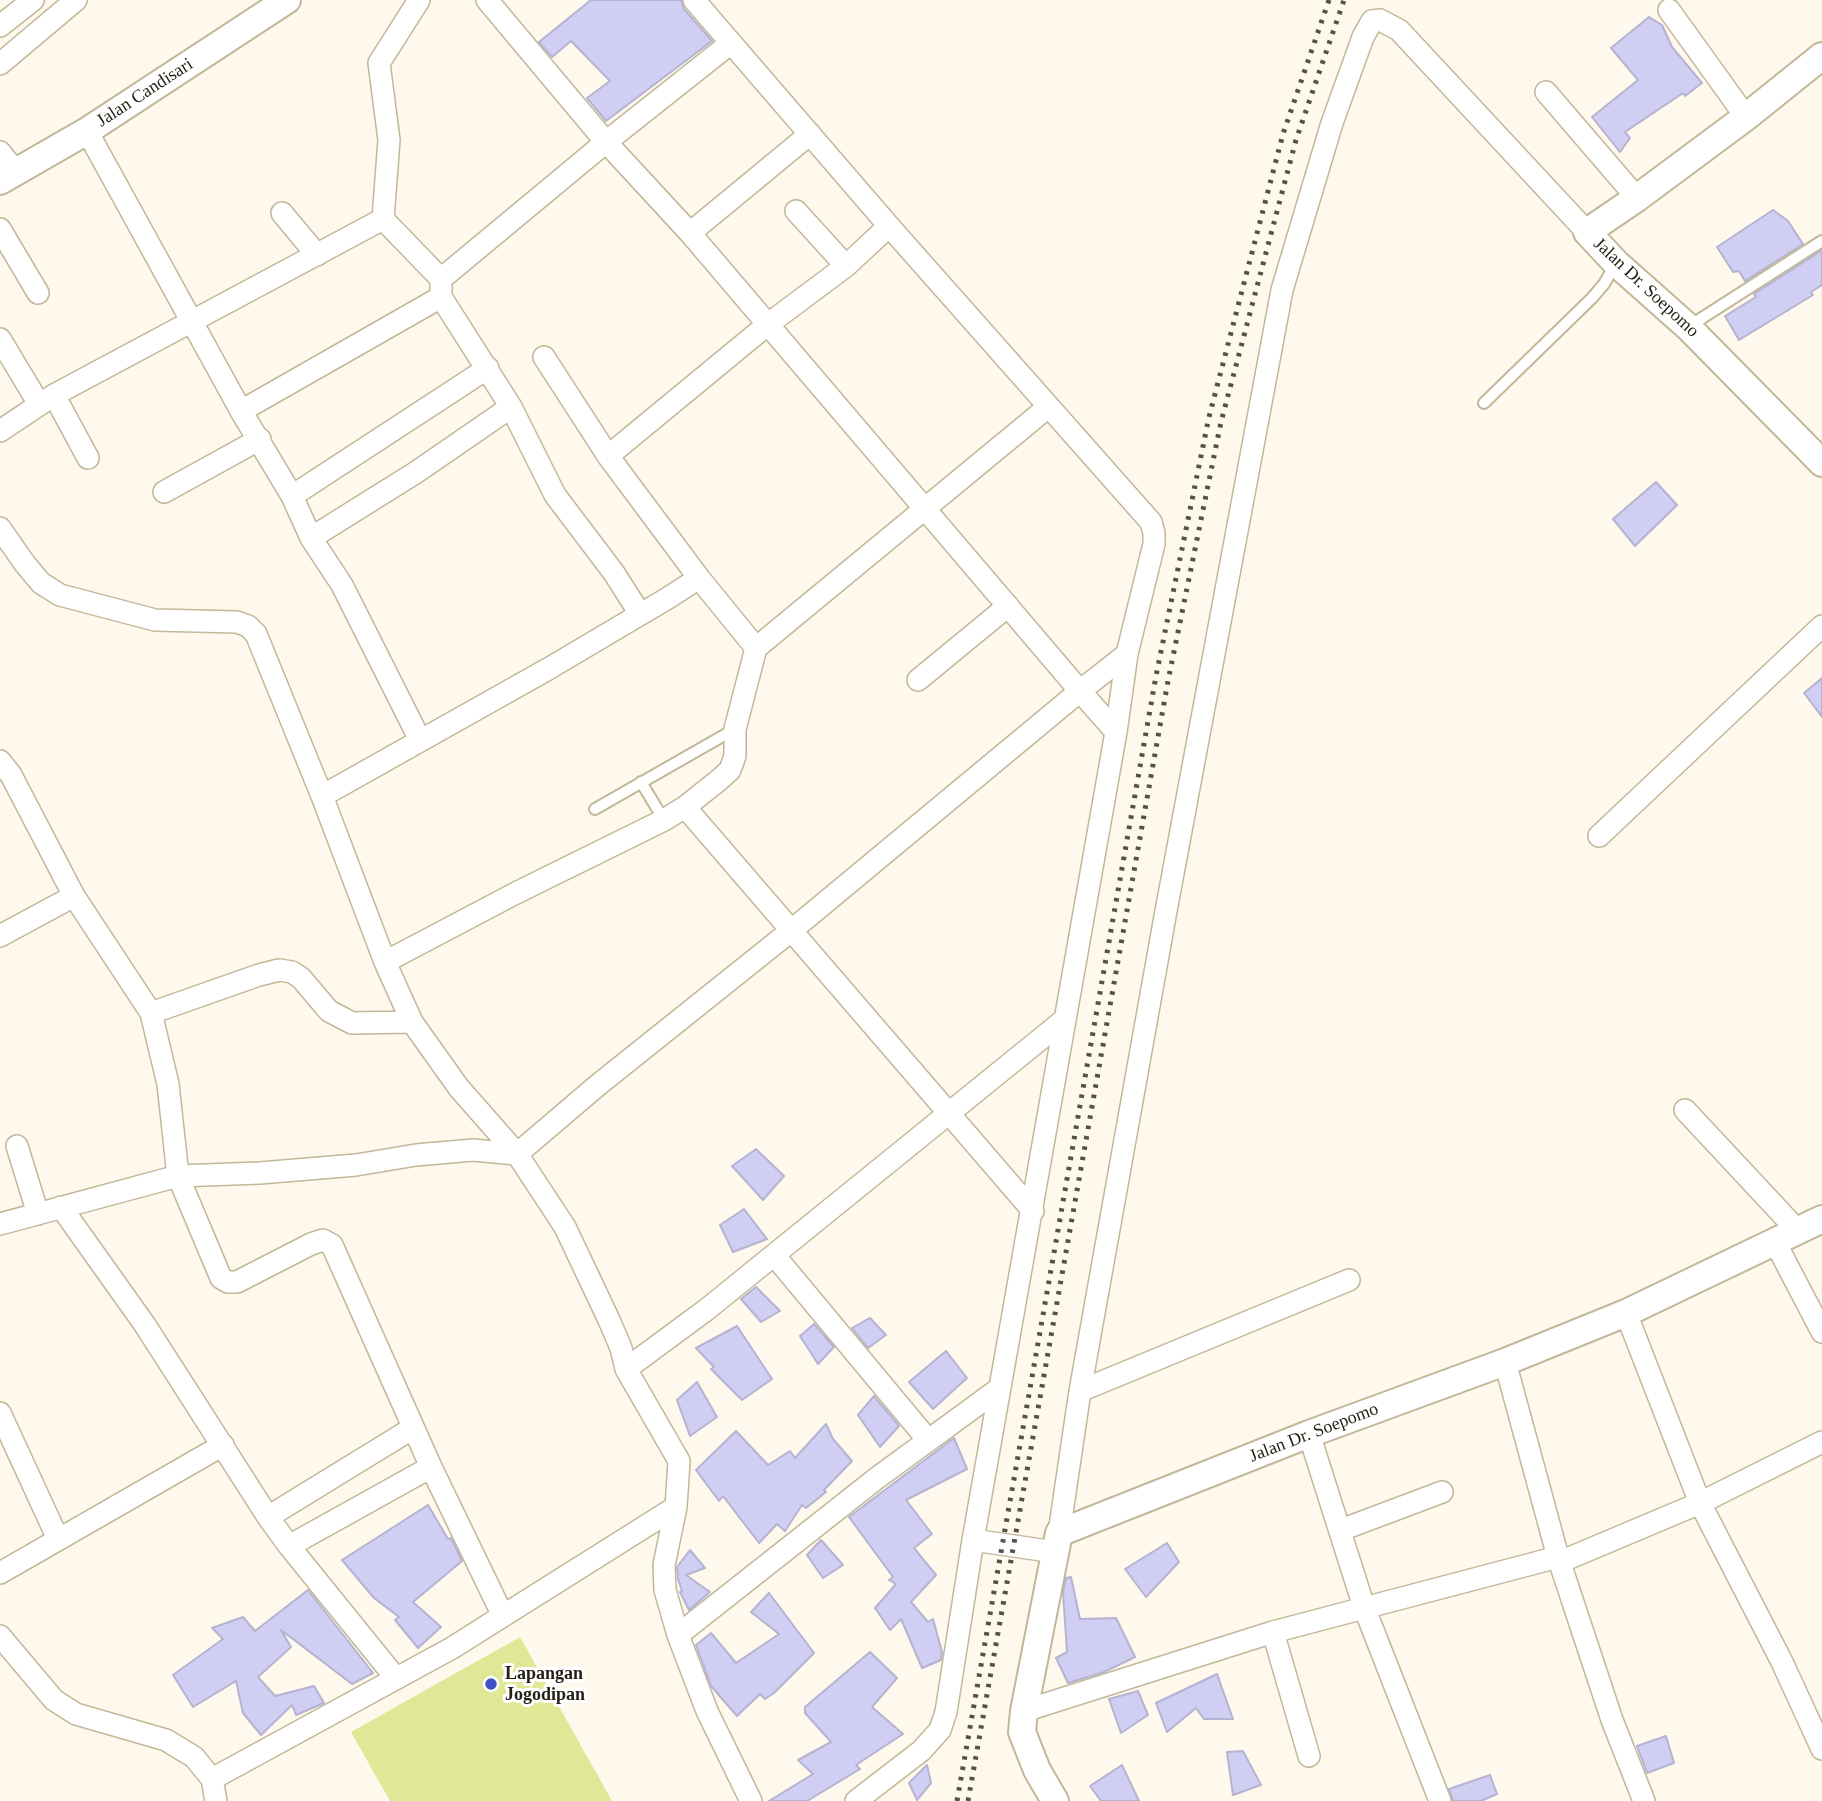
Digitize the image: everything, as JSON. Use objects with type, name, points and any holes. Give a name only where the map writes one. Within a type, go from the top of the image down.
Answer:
[{"type":"street","points":[[0,26],[33,0]]},
{"type":"street","points":[[0,64],[76,0]]},
{"type":"street","name":"Jalan Candisari","points":[[5,168],[87,131],[286,0]]},
{"type":"street","points":[[419,0],[379,63],[388,140],[383,219],[441,288],[511,407],[555,495],[614,573],[640,614]]},
{"type":"street","points":[[487,0],[606,142],[690,233],[1116,732]]},
{"type":"street","points":[[694,0],[889,226],[1151,522],[1154,544],[1127,654],[1116,732],[972,1540],[946,1712],[940,1730],[922,1751],[856,1801]]},
{"type":"street","points":[[1669,10],[1746,117]]},
{"type":"street","points":[[1055,1801],[1028,1750],[1022,1732],[1057,1542],[1080,1391],[1282,290],[1332,123],[1363,37],[1372,21],[1380,20],[1399,30],[1587,232]]},
{"type":"street","points":[[241,411],[441,288],[606,142],[731,43]]},
{"type":"street","name":"Jalan Dr. Soepomo","points":[[1822,56],[1746,117],[1587,232],[1616,263],[1688,327],[1822,463]]},
{"type":"street","points":[[1546,92],[1637,198]]},
{"type":"street","points":[[87,131],[241,411],[292,496],[311,538],[342,585],[420,740]]},
{"type":"street","points":[[690,233],[810,134]]},
{"type":"street","points":[[796,211],[846,266]]},
{"type":"street","points":[[282,213],[317,255]]},
{"type":"street","points":[[0,431],[47,400],[383,219]]},
{"type":"street","points":[[608,456],[768,325],[846,266],[889,226]]},
{"type":"street","points":[[0,229],[37,293]]},
{"type":"street","points":[[0,339],[88,458]]},
{"type":"street","points":[[544,357],[608,456],[699,578],[756,648]]},
{"type":"street","points":[[292,496],[488,368]]},
{"type":"street","points":[[311,538],[415,473],[511,407]]},
{"type":"street","points":[[385,962],[664,820],[685,807],[730,770],[735,756],[735,729],[756,648],[1048,407]]},
{"type":"street","points":[[164,492],[260,439]]},
{"type":"street","points":[[0,527],[24,564],[41,583],[61,595],[155,620],[237,622],[248,626],[256,634],[323,796],[385,962],[412,1022],[459,1088],[517,1154],[565,1227],[610,1320],[626,1369],[679,1461],[676,1507],[664,1565],[665,1590],[678,1635],[708,1712],[751,1801]]},
{"type":"street","points":[[323,796],[548,669],[699,578]]},
{"type":"street","points":[[918,680],[1008,606]]},
{"type":"street","points":[[1599,836],[1822,626]]},
{"type":"street","points":[[0,1224],[178,1176],[356,1165],[416,1155],[473,1150],[517,1154],[1127,654]]},
{"type":"street","points":[[4,773],[74,896],[150,1013],[168,1084],[178,1176],[221,1278],[228,1282],[237,1282],[311,1244],[323,1240],[332,1245],[413,1428],[503,1616]]},
{"type":"street","points":[[685,807],[1032,1211]]},
{"type":"street","points":[[0,936],[74,896]]},
{"type":"street","points":[[150,1013],[279,970],[292,971],[329,1011],[352,1023],[412,1022]]},
{"type":"street","points":[[626,1369],[774,1255],[1063,1020]]},
{"type":"street","points":[[1685,1110],[1786,1236],[1822,1332]]},
{"type":"street","points":[[17,1146],[38,1214]]},
{"type":"street","points":[[61,1207],[145,1325],[268,1517],[395,1677]]},
{"type":"street","name":"Jalan Dr. Soepomo","points":[[1057,1542],[1309,1434],[1505,1362],[1626,1313],[1822,1219]]},
{"type":"street","points":[[774,1255],[928,1440]]},
{"type":"street","points":[[1080,1391],[1349,1280]]},
{"type":"street","points":[[1626,1313],[1700,1503],[1782,1662],[1822,1749]]},
{"type":"street","points":[[1505,1362],[1559,1559],[1612,1720],[1644,1801]]},
{"type":"street","points":[[678,1635],[928,1440],[1000,1388]]},
{"type":"street","points":[[0,1413],[58,1539]]},
{"type":"street","points":[[268,1517],[413,1428]]},
{"type":"street","points":[[1309,1434],[1364,1606],[1440,1801]]},
{"type":"street","points":[[1024,1711],[1364,1606],[1559,1559],[1700,1503],[1822,1442]]},
{"type":"street","points":[[0,1573],[223,1445]]},
{"type":"street","points":[[289,1546],[431,1467]]},
{"type":"street","points":[[1341,1530],[1442,1492]]},
{"type":"street","points":[[212,1779],[452,1648],[676,1507]]},
{"type":"street","points":[[972,1540],[1057,1542]]},
{"type":"street","points":[[1273,1632],[1309,1756]]},
{"type":"street","points":[[0,1636],[54,1700],[76,1714],[166,1740],[194,1757],[212,1779],[216,1801]]},
{"type":"lane","points":[[1688,327],[1822,241]]},
{"type":"lane","points":[[1485,402],[1592,298],[1604,285],[1616,263]]},
{"type":"lane","points":[[595,809],[735,729]]},
{"type":"lane","points":[[641,782],[664,820]]},
{"type":"green space","name":"Lapangan Jogodipan","points":[[520,1637],[612,1801],[390,1801],[351,1732]]},
{"type":"building","points":[[591,0],[681,0],[684,9],[712,41],[606,121],[587,98],[610,81],[571,41],[552,57],[539,42]]},
{"type":"building","points":[[1649,17],[1662,25],[1672,47],[1702,83],[1625,132],[1630,138],[1620,152],[1592,117],[1638,80],[1611,48]]},
{"type":"building","points":[[1773,210],[1788,221],[1803,244],[1745,281],[1739,271],[1733,272],[1717,247]]},
{"type":"building","points":[[1822,250],[1822,285],[1811,292],[1813,295],[1739,340],[1725,316]]},
{"type":"building","points":[[1656,482],[1677,505],[1635,546],[1613,519]]},
{"type":"building","points":[[1822,678],[1822,717],[1804,693]]},
{"type":"building","points":[[756,1149],[784,1176],[763,1200],[732,1166]]},
{"type":"building","points":[[744,1209],[767,1239],[733,1252],[720,1225]]},
{"type":"building","points":[[756,1287],[780,1311],[761,1322],[741,1299]]},
{"type":"building","points":[[870,1318],[886,1335],[868,1348],[852,1328]]},
{"type":"building","points":[[814,1324],[834,1347],[818,1364],[800,1336]]},
{"type":"building","points":[[737,1326],[772,1379],[742,1400],[711,1369],[714,1367],[696,1348]]},
{"type":"building","points":[[946,1351],[967,1378],[933,1409],[909,1382]]},
{"type":"building","points":[[697,1382],[717,1417],[690,1436],[677,1400]]},
{"type":"building","points":[[874,1396],[899,1426],[880,1447],[858,1415]]},
{"type":"building","points":[[826,1424],[833,1439],[852,1461],[824,1490],[826,1492],[806,1508],[802,1505],[785,1531],[777,1524],[759,1543],[723,1496],[719,1501],[696,1470],[736,1431],[768,1465],[790,1451],[795,1458]]},
{"type":"building","points":[[954,1438],[967,1469],[906,1500],[932,1534],[914,1548],[936,1575],[911,1602],[928,1622],[933,1619],[942,1652],[941,1660],[922,1668],[901,1619],[890,1630],[875,1608],[896,1584],[889,1580],[893,1577],[849,1517]]},
{"type":"building","points":[[428,1505],[448,1539],[451,1538],[462,1561],[413,1602],[441,1627],[418,1648],[395,1620],[399,1617],[374,1598],[342,1560]]},
{"type":"building","points":[[821,1540],[843,1565],[823,1578],[807,1555]]},
{"type":"building","points":[[1167,1543],[1179,1562],[1146,1597],[1125,1569]]},
{"type":"building","points":[[690,1550],[705,1568],[686,1575],[710,1592],[689,1610],[680,1592],[682,1591],[677,1567]]},
{"type":"building","points":[[1071,1577],[1080,1619],[1116,1618],[1135,1657],[1104,1672],[1068,1683],[1056,1658],[1067,1652],[1063,1592],[1066,1578]]},
{"type":"building","points":[[308,1590],[373,1673],[352,1684],[281,1630],[291,1647],[258,1677],[275,1696],[314,1686],[324,1703],[296,1715],[292,1705],[261,1735],[243,1713],[236,1681],[193,1707],[173,1675],[223,1639],[212,1628],[243,1617],[255,1631]]},
{"type":"building","points":[[769,1593],[814,1653],[774,1693],[765,1699],[760,1694],[737,1716],[711,1686],[696,1645],[711,1633],[736,1663],[779,1634],[751,1612]]},
{"type":"building","points":[[870,1652],[897,1678],[872,1707],[903,1734],[856,1765],[860,1769],[807,1801],[769,1801],[813,1774],[798,1760],[831,1742],[805,1713],[805,1707]]},
{"type":"building","points":[[1217,1674],[1233,1719],[1204,1719],[1196,1708],[1167,1732],[1156,1703]]},
{"type":"building","points":[[1138,1691],[1148,1715],[1121,1733],[1109,1699]]},
{"type":"building","points":[[1666,1736],[1674,1763],[1647,1773],[1637,1746]]},
{"type":"building","points":[[1243,1751],[1261,1785],[1233,1795],[1227,1752]]},
{"type":"building","points":[[927,1765],[931,1783],[917,1800],[909,1783]]},
{"type":"building","points":[[1122,1765],[1139,1801],[1101,1801],[1090,1786]]},
{"type":"building","points":[[1490,1775],[1497,1794],[1481,1801],[1453,1801],[1449,1789]]},
{"type":"railway","points":[[957,1801],[1156,676],[1209,417],[1283,134],[1329,0]]},
{"type":"railway","points":[[968,1801],[1168,681],[1221,422],[1296,140],[1344,0]]},
{"type":"place","name":"Lapangan Jogodipan","points":[[491,1684]]}]
